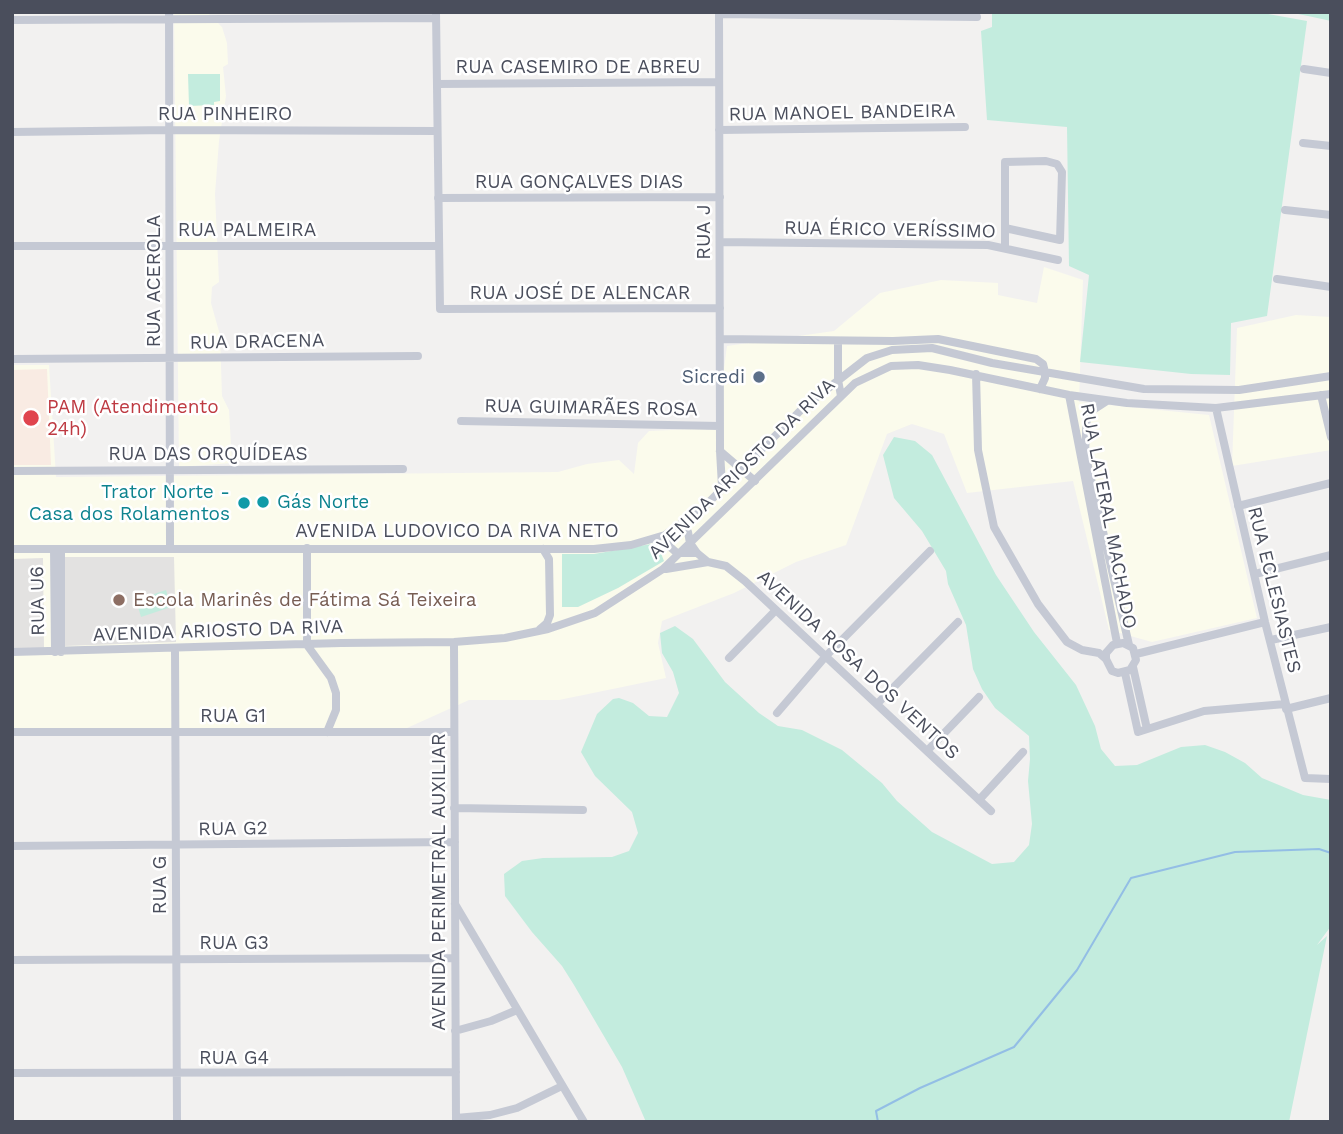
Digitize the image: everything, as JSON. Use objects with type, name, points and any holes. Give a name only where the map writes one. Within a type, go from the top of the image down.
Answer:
[{"type":"street","points":[[719,13],[977,17]]},
{"type":"street","name":"RUA J","points":[[719,13],[720,451],[723,486]]},
{"type":"street","points":[[12,20],[169,15],[436,15],[439,246]]},
{"type":"street","name":"RUA ACEROLA","points":[[169,15],[170,549]]},
{"type":"street","points":[[1304,69],[1331,73]]},
{"type":"street","name":"RUA CASEMIRO DE ABREU","points":[[437,84],[719,82]]},
{"type":"street","name":"RUA MANOEL BANDEIRA","points":[[719,130],[965,127]]},
{"type":"street","name":"RUA PINHEIRO","points":[[12,132],[437,131]]},
{"type":"street","points":[[1303,143],[1331,146]]},
{"type":"street","points":[[1005,228],[1060,240],[1062,172],[1058,164],[1046,161],[1005,162],[1005,228],[1005,248]]},
{"type":"street","name":"RUA GONÇALVES DIAS","points":[[438,198],[720,197]]},
{"type":"street","points":[[1285,210],[1331,215]]},
{"type":"street","name":"RUA ÉRICO VERÍSSIMO","points":[[720,242],[988,245],[1058,260]]},
{"type":"street","name":"RUA PALMEIRA","points":[[12,246],[439,246]]},
{"type":"street","name":"RUA JOSÉ DE ALENCAR","points":[[439,246],[440,309],[720,308]]},
{"type":"street","points":[[1277,279],[1331,287]]},
{"type":"street","points":[[720,339],[838,341],[892,345],[938,339],[1035,359],[1043,364],[1045,372],[1040,389]]},
{"type":"street","points":[[838,341],[838,380],[841,396]]},
{"type":"street","name":"AVENIDA LUDOVICO DA RIVA NETO","points":[[12,549],[594,549],[631,545],[664,535],[704,507],[804,407],[867,358],[892,345],[932,348],[992,363],[1144,389],[1217,391],[1331,376]]},
{"type":"street","points":[[992,363],[993,349]]},
{"type":"street","name":"RUA DRACENA","points":[[12,359],[418,356]]},
{"type":"street","name":"AVENIDA ARIOSTO DA RIVA","points":[[12,652],[454,642],[505,638],[561,625],[595,613],[663,569],[855,383],[891,366],[918,365],[976,374],[1069,396],[1107,401],[1216,408],[1331,394]]},
{"type":"street","points":[[976,374],[978,450],[995,527],[1038,604],[1067,642],[1082,650],[1098,653],[1112,671],[1125,673],[1133,667]]},
{"type":"street","points":[[1321,395],[1331,437]]},
{"type":"street","name":"RUA LATERAL MACHADO","points":[[1069,396],[1118,643]]},
{"type":"street","points":[[1107,401],[1087,414],[1085,453],[1129,645],[1136,654]]},
{"type":"street","name":"RUA ECLESIASTES","points":[[1216,408],[1265,622],[1305,778],[1331,779]]},
{"type":"street","name":"RUA GUIMARÃES ROSA","points":[[461,421],[720,426]]},
{"type":"street","points":[[720,451],[755,481]]},
{"type":"street","name":"RUA DAS ORQUÍDEAS","points":[[12,471],[404,468]]},
{"type":"street","points":[[1238,506],[1331,483]]},
{"type":"street","name":"AVENIDA ROSA DOS VENTOS","points":[[682,523],[697,553],[708,562],[726,566],[991,811]]},
{"type":"street","points":[[664,535],[669,546],[680,555],[697,553]]},
{"type":"street","points":[[307,548],[307,645],[331,678],[336,693],[336,710],[327,732]]},
{"type":"street","name":"RUA U6","points":[[57,549],[58,652]]},
{"type":"street","points":[[543,549],[549,559],[552,587]]},
{"type":"street","points":[[534,632],[544,627],[552,615],[554,562],[560,549]]},
{"type":"street","points":[[777,713],[826,656],[930,551]]},
{"type":"street","points":[[1255,574],[1331,555]]},
{"type":"street","points":[[663,569],[708,562]]},
{"type":"street","points":[[729,658],[776,610]]},
{"type":"street","points":[[552,615],[561,625]]},
{"type":"street","points":[[877,704],[958,622]]},
{"type":"street","points":[[1136,654],[1265,622]]},
{"type":"street","points":[[1271,640],[1331,627]]},
{"type":"street","name":"AVENIDA PERIMETRAL AUXILIAR","points":[[454,642],[456,1120]]},
{"type":"street","points":[[1105,659],[1108,649],[1118,643],[1129,645]]},
{"type":"street","name":"RUA G","points":[[175,648],[177,1122]]},
{"type":"street","points":[[1136,654],[1133,667],[1143,731]]},
{"type":"street","points":[[1125,673],[1143,731]]},
{"type":"street","points":[[927,751],[979,697]]},
{"type":"street","points":[[1143,731],[1204,711],[1286,706],[1331,698]]},
{"type":"street","name":"RUA G1","points":[[12,732],[454,732]]},
{"type":"street","points":[[979,800],[1023,751]]},
{"type":"street","points":[[454,808],[583,810]]},
{"type":"street","name":"RUA G2","points":[[12,846],[455,842]]},
{"type":"street","points":[[455,904],[584,1122]]},
{"type":"street","name":"RUA G3","points":[[12,960],[455,958]]},
{"type":"street","points":[[455,1031],[517,1010]]},
{"type":"street","name":"RUA G4","points":[[12,1073],[456,1072]]},
{"type":"street","points":[[456,1120],[517,1108],[562,1086]]},
{"type":"shaded area","points":[[174,12],[207,12],[222,27],[227,43],[228,64],[223,67],[226,96],[215,194],[219,282],[212,287],[211,303],[220,335],[222,396],[229,410],[232,463],[179,467]]},
{"type":"shaded area","points":[[1044,267],[1083,280],[1079,402],[1209,415],[1257,618],[1152,642],[1109,630],[1073,481],[967,493],[944,434],[912,424],[887,434],[846,545],[796,562],[734,593],[662,621],[658,643],[666,678],[559,700],[469,700],[407,728],[12,728],[12,365],[49,365],[56,477],[558,472],[587,464],[619,460],[634,474],[638,443],[649,431],[716,428],[727,346],[834,331],[880,293],[941,280],[998,283],[998,295],[1037,303]]},
{"type":"shaded area","points":[[1296,315],[1331,317],[1331,450],[1232,466],[1237,328]]},
{"type":"shaded area","name":"PAM (Atendimento 24h)","points":[[47,369],[51,465],[12,465],[12,370]]},
{"type":"shaded area","name":"Escola Marinês de Fátima Sá Teixeira","points":[[64,557],[174,557],[176,642],[64,646]]},
{"type":"shaded area","points":[[43,558],[44,649],[12,650],[12,559]]},
{"type":"green space","points":[[992,12],[1257,12],[1307,21],[1267,316],[1231,323],[1230,375],[1191,374],[1080,362],[1089,275],[1069,266],[1067,127],[987,120],[981,31],[992,27]]},
{"type":"green space","points":[[1288,12],[1331,12],[1331,21],[1308,16]]},
{"type":"green space","points":[[188,74],[220,74],[220,101],[214,102],[214,105],[189,106]]},
{"type":"green space","points":[[894,437],[915,441],[932,455],[996,575],[1034,632],[1076,685],[1095,726],[1101,749],[1115,766],[1137,765],[1181,747],[1205,745],[1245,763],[1262,778],[1303,795],[1331,800],[1331,926],[1317,945],[1327,936],[1289,1122],[646,1122],[622,1067],[574,985],[562,966],[505,896],[504,874],[522,861],[612,857],[629,851],[638,833],[632,812],[595,776],[581,752],[597,714],[613,699],[619,698],[633,703],[649,716],[667,717],[679,693],[673,672],[662,653],[660,633],[675,626],[693,639],[725,682],[759,713],[778,726],[802,730],[842,750],[882,783],[897,801],[932,832],[992,864],[1014,862],[1029,845],[1032,824],[1028,781],[1029,736],[995,708],[982,689],[973,669],[966,625],[948,584],[946,571],[922,531],[894,498],[883,455]]},
{"type":"green space","points":[[657,543],[664,561],[618,588],[578,607],[562,607],[562,554],[594,554]]},
{"type":"green space","points":[[166,590],[171,607],[141,617],[136,600]]},
{"type":"waterway","points":[[878,1122],[876,1111],[920,1088],[1014,1047],[1077,970],[1131,878],[1235,852],[1319,849],[1331,853]]},
{"type":"place","name":"Sicredi","points":[[759,377]]},
{"type":"place","name":"PAM (Atendimento 24h)","points":[[31,418]]},
{"type":"place","name":"Gás Norte","points":[[263,502]]},
{"type":"place","name":"Trator Norte - Casa dos Rolamentos","points":[[244,503]]},
{"type":"place","name":"Escola Marinês de Fátima Sá Teixeira","points":[[119,600]]}]
